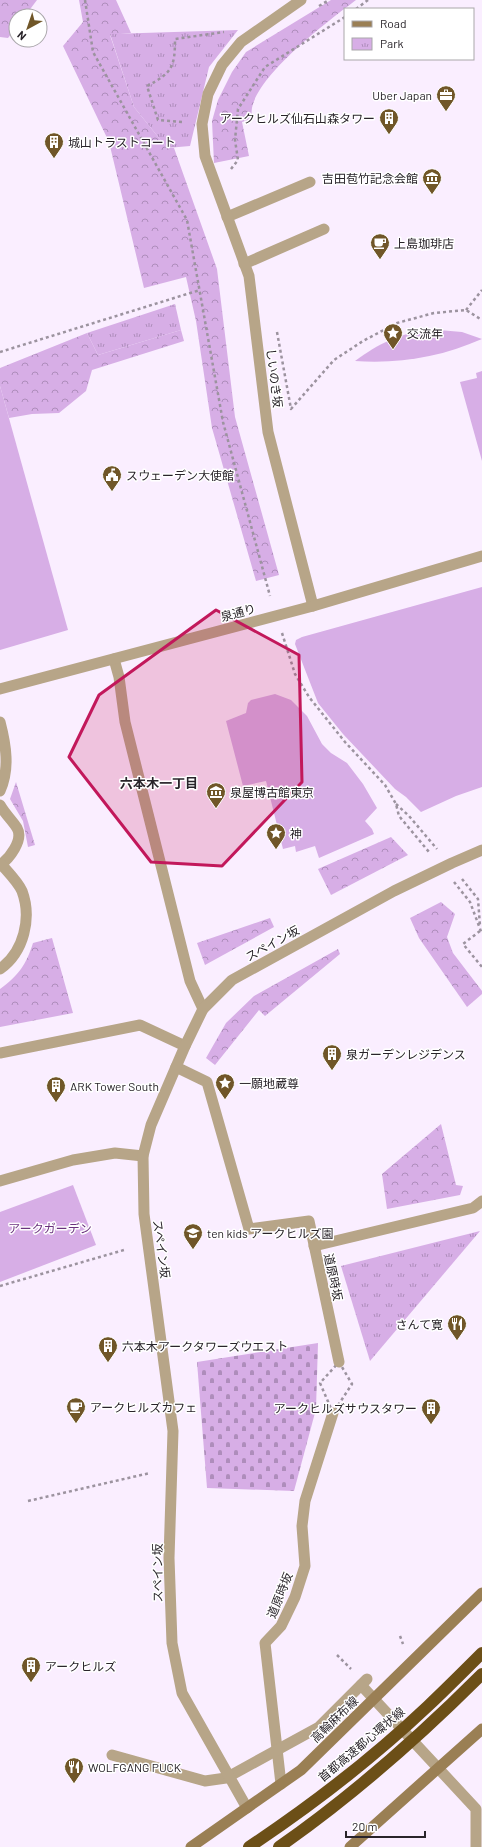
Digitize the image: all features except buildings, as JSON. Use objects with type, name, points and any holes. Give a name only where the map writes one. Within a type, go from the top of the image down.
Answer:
[{"type":"highway","name":"首都高速都心環状線","points":[[249,1847],[300,1813],[364,1762],[427,1707],[482,1653]]},
{"type":"highway","points":[[278,1847],[311,1825],[374,1773],[438,1717],[482,1674]]},
{"type":"main road","name":"高輪麻布線","points":[[191,1847],[301,1770],[482,1593]]},
{"type":"main road","points":[[350,1847],[482,1729]]},
{"type":"street","name":"しいのき坂","points":[[301,0],[241,42],[222,65],[208,94],[202,124],[204,156],[249,276],[268,432],[313,606]]},
{"type":"street","points":[[227,217],[310,182]]},
{"type":"street","points":[[244,264],[324,229]]},
{"type":"street","name":"泉通り","points":[[0,689],[313,606],[482,556]]},
{"type":"street","points":[[114,659],[119,677],[125,722],[190,981],[203,1009]]},
{"type":"street","points":[[0,722],[6,748],[5,780],[0,791]]},
{"type":"street","points":[[0,806],[4,814],[18,829],[18,836],[14,849],[8,860],[1,864],[21,890],[27,914],[24,933],[15,955],[0,969]]},
{"type":"street","name":"スペイン坂","points":[[247,1808],[182,1693],[172,1643],[169,1558],[173,1431],[144,1214],[143,1156],[151,1125],[184,1046],[203,1009],[232,980],[394,891],[452,862],[482,850]]},
{"type":"street","points":[[0,1053],[140,1025],[184,1046]]},
{"type":"street","name":"道原時坂","points":[[176,1067],[207,1082],[249,1229],[309,1221],[339,1362]]},
{"type":"street","points":[[0,1181],[73,1160],[115,1153],[143,1156]]},
{"type":"street","points":[[314,1246],[472,1208],[482,1201]]},
{"type":"street","name":"道原時坂","points":[[281,1784],[265,1643],[281,1626],[295,1596],[305,1566],[302,1526],[305,1501],[333,1413]]},
{"type":"street","points":[[112,1754],[205,1781],[226,1778],[319,1727],[364,1682],[476,1809],[476,1847]]},
{"type":"path","points":[[85,0],[93,52],[187,220],[223,422],[270,596]]},
{"type":"path","points":[[357,8],[368,0]]},
{"type":"path","points":[[230,171],[238,160],[235,140],[238,109],[265,67],[344,18]]},
{"type":"path","points":[[182,122],[158,120],[147,86],[164,77],[175,60],[176,38],[226,32]]},
{"type":"path","points":[[0,352],[200,290]]},
{"type":"path","points":[[466,310],[482,290]]},
{"type":"path","points":[[282,633],[295,674],[309,697],[345,742],[386,785],[396,804],[399,816]]},
{"type":"path","points":[[396,804],[409,816]]},
{"type":"path","points":[[478,899],[481,932]]},
{"type":"path","points":[[470,902],[481,932]]},
{"type":"path","points":[[481,932],[463,944],[482,967]]},
{"type":"path","points":[[0,1286],[124,1250]]},
{"type":"path","points":[[339,1362],[352,1384],[333,1413],[320,1383],[339,1362]]},
{"type":"path","points":[[28,1501],[150,1473]]},
{"type":"path","points":[[400,1636],[403,1645]]},
{"type":"path","points":[[337,1655],[353,1671]]},
{"type":"highlighted area","points":[[216,610],[299,655],[302,782],[222,866],[151,862],[69,757],[99,695]]},
{"type":"green space","points":[[0,0],[37,0],[31,8],[8,8],[8,38],[0,37]]},
{"type":"green space","points":[[79,0],[116,0],[131,33],[110,35],[134,107],[167,148],[174,148],[217,269],[235,417],[279,575],[256,581],[212,428],[196,321],[186,277],[144,288],[109,142],[63,46],[83,22]]},
{"type":"green space","points":[[331,0],[356,0],[344,8],[298,47],[270,76],[259,91],[252,106],[251,119],[242,122],[249,156],[214,163],[212,121],[218,100],[232,72],[246,52]]},
{"type":"green space","points":[[238,30],[209,67],[190,146],[167,148],[134,107],[110,34]]},
{"type":"green space","points":[[175,304],[181,330],[98,355],[87,333]]},
{"type":"green space","points":[[427,329],[462,332],[482,339],[436,355],[420,358],[372,362],[355,361],[372,349],[389,340]]},
{"type":"green space","points":[[181,330],[184,341],[92,370],[86,391],[59,413],[32,414],[9,418],[0,386],[0,368],[87,333],[98,355]]},
{"type":"green space","points":[[482,371],[482,461],[460,382],[477,378],[476,373]]},
{"type":"green space","points":[[0,386],[68,630],[0,650]]},
{"type":"green space","points":[[482,587],[482,787],[456,796],[421,812],[406,797],[395,789],[343,734],[318,703],[295,644],[296,640],[302,637]]},
{"type":"green space","points":[[275,694],[291,700],[307,716],[322,744],[331,753],[347,763],[363,784],[377,808],[365,821],[372,829],[374,834],[319,858],[315,846],[296,852],[295,846],[283,849],[266,781],[243,786],[226,721],[246,713],[248,703],[251,700]]},
{"type":"green space","points":[[16,782],[35,845],[28,847],[23,821],[10,799]]},
{"type":"green space","points":[[391,837],[408,855],[331,895],[318,869]]},
{"type":"green space","points":[[441,902],[455,914],[447,937],[453,953],[482,991],[482,994],[467,1007],[419,938],[410,918]]},
{"type":"green space","points":[[270,918],[274,927],[205,965],[197,943]]},
{"type":"green space","points":[[52,938],[73,1013],[0,1027],[0,989],[21,969],[28,958],[33,943]]},
{"type":"green space","points":[[338,949],[340,954],[265,1016],[259,1010],[215,1065],[206,1058],[226,1023],[254,996]]},
{"type":"green space","points":[[441,1124],[456,1185],[463,1186],[460,1195],[387,1209],[382,1174]]},
{"type":"green space","name":"アークガーデン","points":[[73,1185],[96,1245],[0,1282],[0,1212]]},
{"type":"green space","points":[[480,1231],[370,1361],[341,1266]]},
{"type":"green space","points":[[318,1343],[316,1409],[294,1491],[207,1488],[197,1362]]},
{"type":"place","name":"Uber Japan","points":[[446,112]]},
{"type":"place","name":"アークヒルズ仙石山森タワー","points":[[389,135]]},
{"type":"place","name":"城山トラストコート","points":[[54,159]]},
{"type":"place","name":"吉田苞竹記念会館","points":[[432,195]]},
{"type":"place","name":"上島珈琲店","points":[[380,260]]},
{"type":"place","name":"交流年","points":[[393,350]]},
{"type":"place","name":"スウェーデン大使館","points":[[112,492]]},
{"type":"place","name":"泉屋博古館東京","points":[[216,809]]},
{"type":"place","name":"神","points":[[276,850]]},
{"type":"place","name":"泉ガーデンレジデンス","points":[[332,1071]]},
{"type":"place","name":"一願地蔵尊","points":[[225,1100]]},
{"type":"place","name":"ARK Tower South","points":[[56,1103]]},
{"type":"place","name":"ten kids アークヒルズ園","points":[[193,1250]]},
{"type":"place","name":"さんて寛","points":[[457,1341]]},
{"type":"place","name":"六本木アークタワーズウエスト","points":[[108,1363]]},
{"type":"place","name":"アークヒルズカフェ","points":[[76,1424]]},
{"type":"place","name":"アークヒルズサウスタワー","points":[[431,1425]]},
{"type":"place","name":"アークヒルズ","points":[[31,1683]]},
{"type":"place","name":"WOLFGANG PUCK","points":[[74,1784]]},
{"type":"district","name":"六本木一丁目","points":[[159,783]]}]
